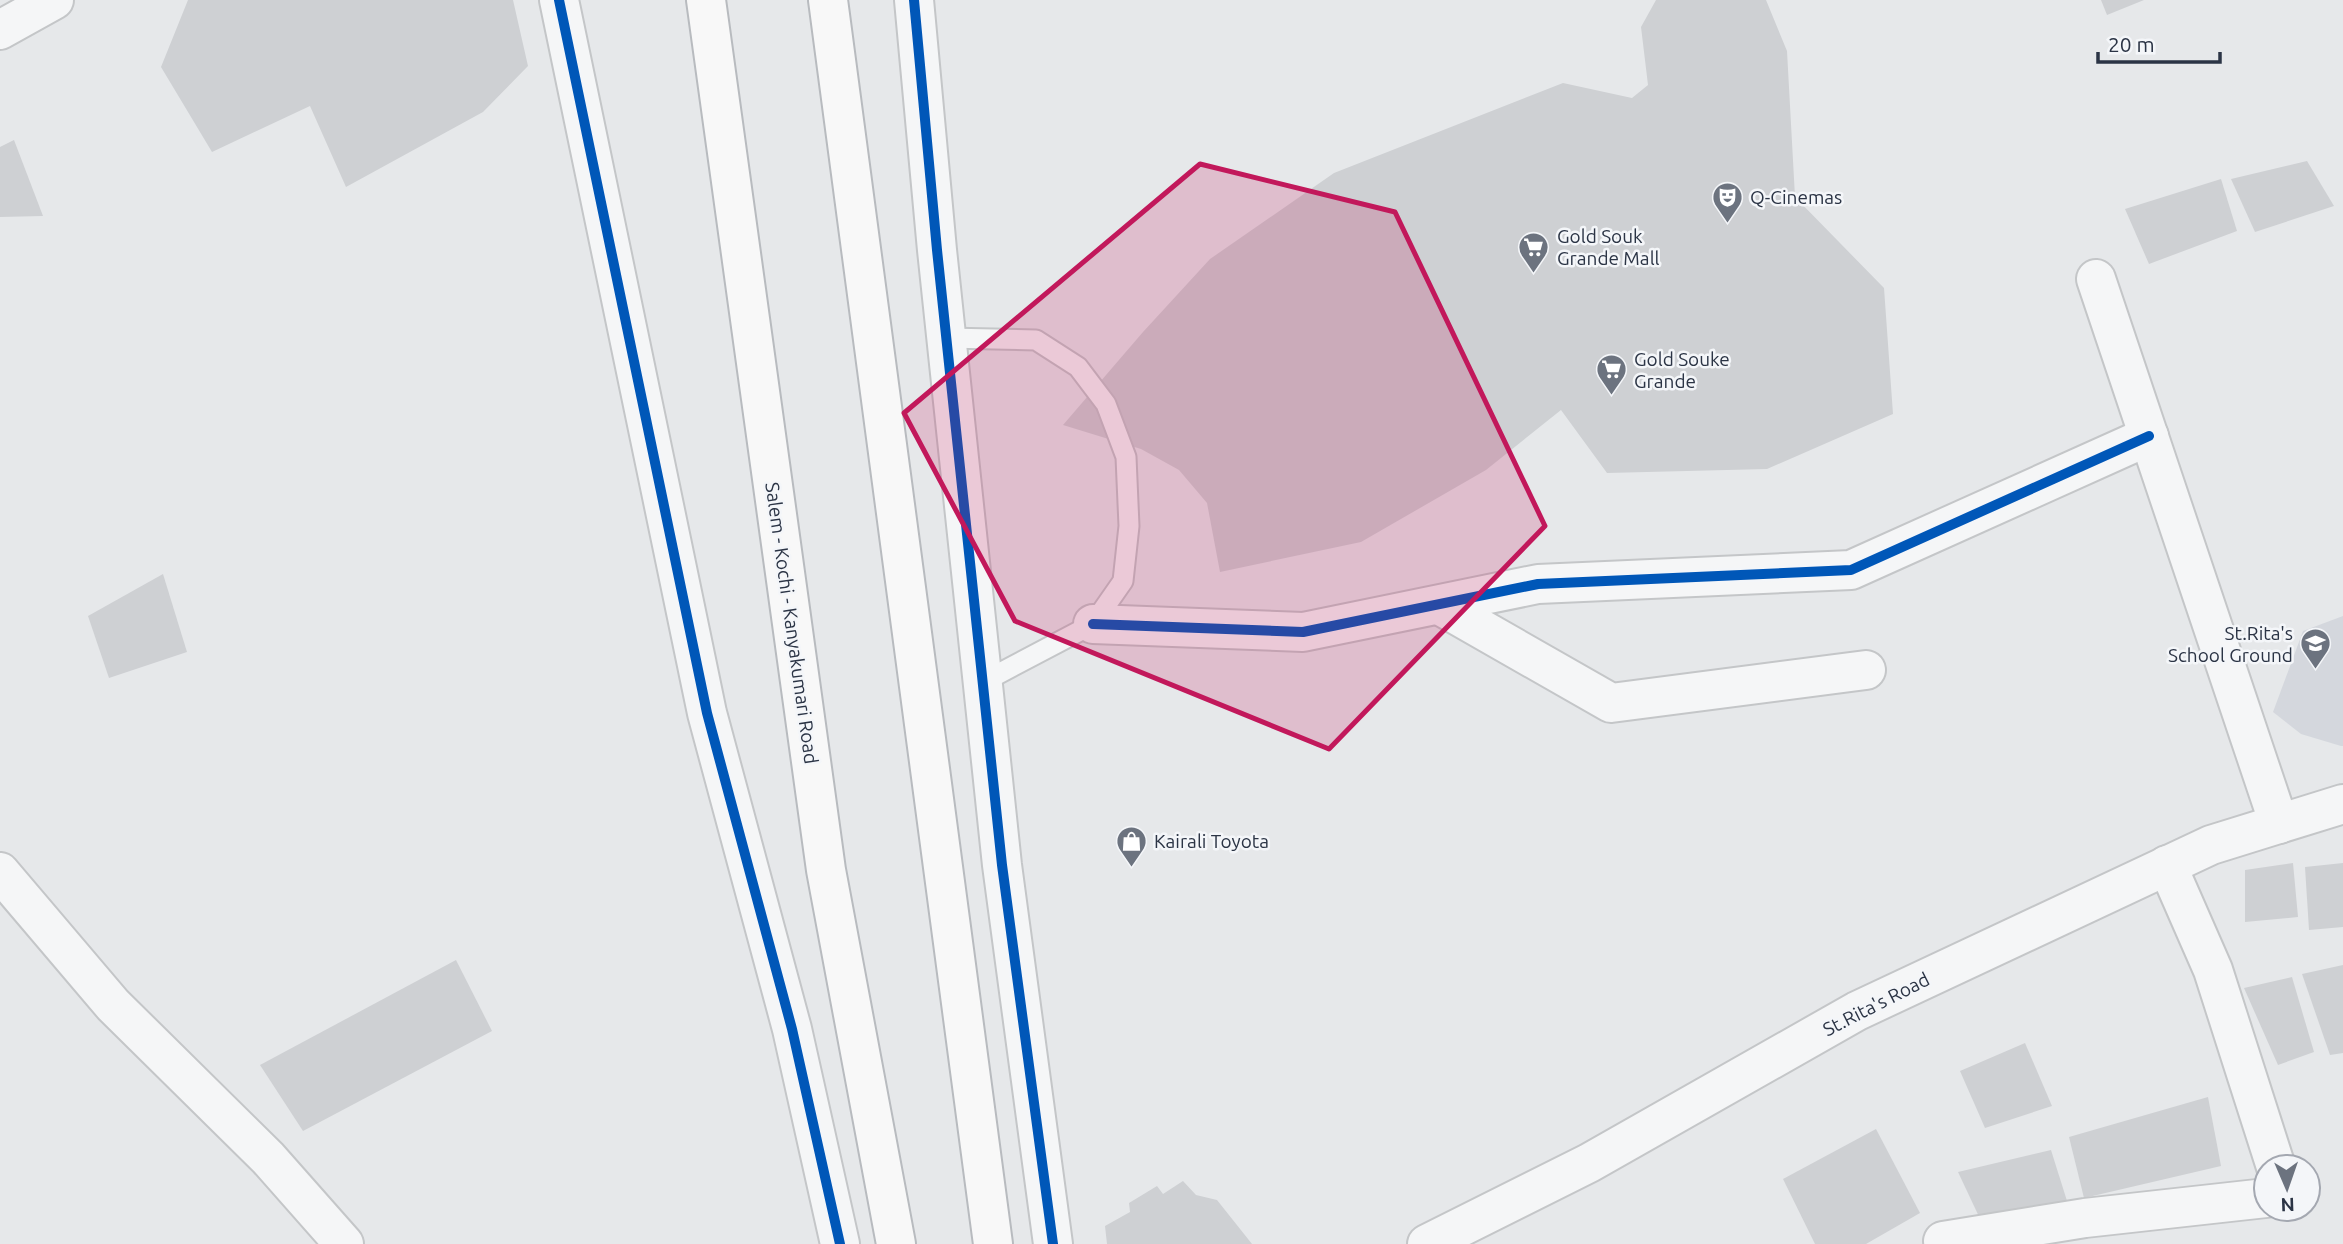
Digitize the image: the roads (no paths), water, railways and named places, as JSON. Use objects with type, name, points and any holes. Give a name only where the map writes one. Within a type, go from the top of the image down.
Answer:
[{"type":"highway","name":"Salem - Kochi - Kanyakumari Road","points":[[706,0],[826,870],[896,1244]]},
{"type":"highway","points":[[828,0],[993,1244]]},
{"type":"street","points":[[0,30],[54,0]]},
{"type":"street","points":[[559,0],[707,713],[792,1029],[840,1244]]},
{"type":"street","points":[[914,0],[946,338],[1002,865],[1053,1244]]},
{"type":"street","points":[[2096,279],[2279,824]]},
{"type":"street","points":[[1093,624],[1303,632],[1441,606],[1538,584],[1851,570],[2149,436]]},
{"type":"street","points":[[1441,606],[1611,703],[1866,670]]},
{"type":"street","name":"St.Rita's Road","points":[[1427,1244],[1589,1163],[1857,1011],[2211,845],[2343,804]]},
{"type":"street","points":[[2167,865],[2213,970],[2272,1153]]},
{"type":"street","points":[[0,872],[113,1006],[268,1158],[344,1244]]},
{"type":"street","points":[[1943,1241],[2085,1218],[2252,1200]]},
{"type":"lane","points":[[946,338],[1036,340],[1078,367],[1106,404],[1126,457],[1129,526],[1123,581],[1093,624],[983,682]]},
{"type":"place","name":"Q-Cinemas","points":[[1727,224]]},
{"type":"place","name":"Gold Souk Grande Mall","points":[[1534,274]]},
{"type":"place","name":"Gold Souke Grande","points":[[1611,397]]},
{"type":"place","name":"St.Rita's School Ground","points":[[2316,671]]},
{"type":"place","name":"Kairali Toyota","points":[[1131,868]]}]
